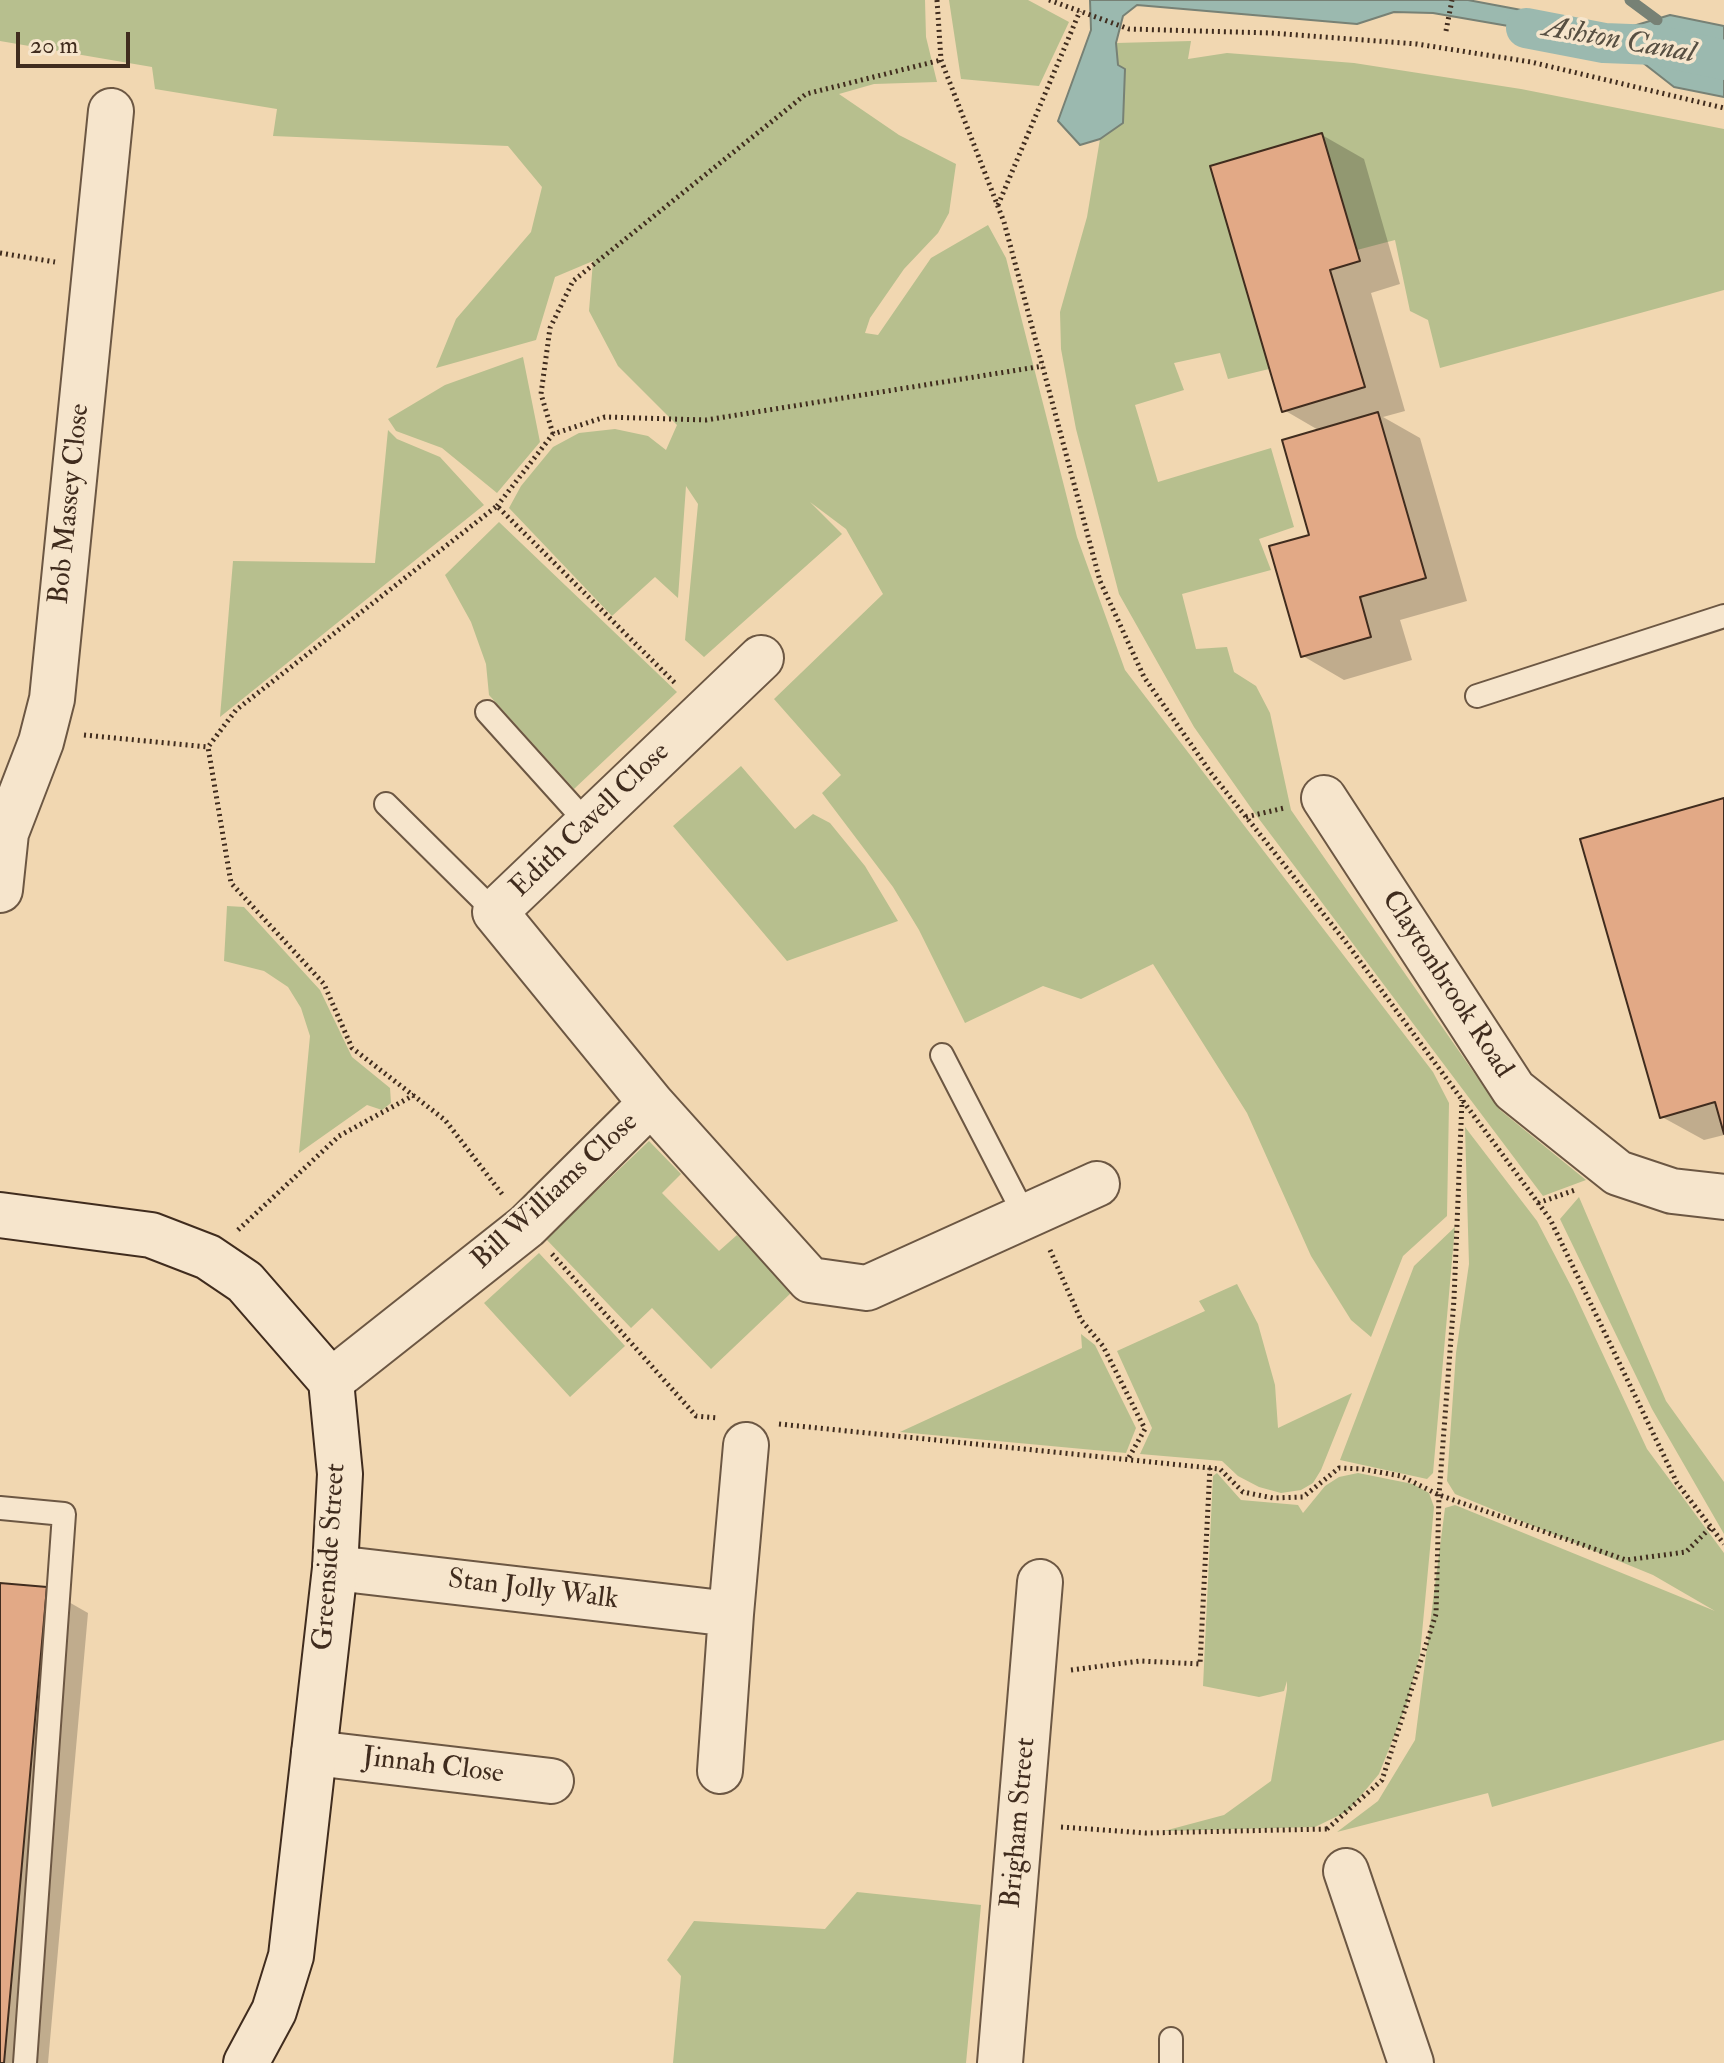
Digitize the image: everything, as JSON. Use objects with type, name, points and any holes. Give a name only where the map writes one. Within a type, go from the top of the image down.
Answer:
[{"type":"street","name":"Bob Massey Close","points":[[0,890],[6,833],[52,699],[111,111]]},
{"type":"street","name":"Edith Cavell Close","points":[[651,1103],[495,912],[761,658]]},
{"type":"street","name":"Claytonbrook Road","points":[[1324,798],[1514,1090],[1618,1173],[1672,1191],[1724,1197]]},
{"type":"street","name":"Bill Williams Close","points":[[331,1381],[527,1226],[651,1103],[810,1280],[867,1288],[1097,1184]]},
{"type":"street","points":[[0,1215],[151,1235],[208,1257],[245,1282],[331,1381]]},
{"type":"street","name":"Greenside Street","points":[[246,2063],[274,2011],[291,1956],[335,1568],[340,1474],[331,1381]]},
{"type":"street","points":[[720,1771],[748,1429]]},
{"type":"street","name":"Stan Jolly Walk","points":[[335,1568],[731,1614]]},
{"type":"street","name":"Brigham Street","points":[[1000,2063],[1040,1582]]},
{"type":"street","name":"Jinnah Close","points":[[314,1753],[551,1781]]},
{"type":"street","points":[[1346,1871],[1411,2063]]},
{"type":"lane","points":[[1477,696],[1724,616]]},
{"type":"lane","points":[[487,712],[588,824]]},
{"type":"lane","points":[[386,804],[495,912]]},
{"type":"lane","points":[[942,1055],[1029,1214]]},
{"type":"lane","points":[[0,1508],[64,1514],[25,2063]]},
{"type":"lane","points":[[1171,2039],[1171,2063]]},
{"type":"path","points":[[1049,0],[1129,29],[1271,33],[1417,44],[1531,62],[1724,108]]},
{"type":"path","points":[[1446,31],[1452,0]]},
{"type":"path","points":[[998,206],[1080,11]]},
{"type":"path","points":[[553,434],[541,394],[550,328],[573,281],[806,94],[941,60]]},
{"type":"path","points":[[0,253],[96,267]]},
{"type":"path","points":[[1043,366],[706,420],[605,417],[553,434],[497,506],[236,710],[208,747],[231,883],[324,984],[352,1048],[445,1120],[527,1226],[696,1416],[748,1429],[1210,1467],[1220,1469],[1243,1492],[1273,1498],[1303,1497],[1339,1468],[1401,1476],[1439,1495],[1626,1560],[1686,1552],[1711,1527]]},
{"type":"path","points":[[497,506],[705,713]]},
{"type":"path","points":[[43,731],[208,747]]},
{"type":"path","points":[[208,1257],[339,1136],[414,1095]]},
{"type":"path","points":[[1020,1824],[1146,1833],[1327,1829],[1382,1780],[1436,1614],[1439,1495],[1454,1299],[1462,1099]]},
{"type":"path","points":[[1029,1214],[1081,1320],[1103,1346],[1145,1429],[1128,1459]]},
{"type":"path","points":[[1033,1675],[1140,1661],[1200,1664],[1210,1467]]},
{"type":"path","points":[[1327,1829],[1346,1871]]},
{"type":"green space","points":[[0,0],[925,0],[926,37],[937,82],[874,84],[839,94],[899,135],[956,164],[949,213],[938,233],[904,269],[870,318],[865,333],[878,335],[931,258],[988,225],[1006,258],[1077,537],[1125,670],[1433,1072],[1449,1103],[1447,1216],[1403,1256],[1371,1337],[1351,1320],[1311,1256],[1247,1113],[1153,964],[1081,999],[1043,986],[965,1023],[919,930],[893,887],[822,793],[841,775],[774,699],[883,594],[846,529],[810,502],[842,534],[704,657],[685,640],[698,504],[686,486],[678,598],[655,577],[612,616],[509,508],[521,486],[553,447],[579,433],[615,429],[648,436],[666,450],[677,425],[618,366],[589,311],[593,261],[555,277],[536,340],[436,368],[456,319],[531,232],[542,187],[508,146],[273,136],[277,109],[155,89],[152,67],[0,41]]},
{"type":"green space","points":[[949,0],[1028,0],[1069,22],[1039,86],[961,79]]},
{"type":"green space","points":[[1191,41],[1188,59],[1227,53],[1354,63],[1521,89],[1724,129],[1724,290],[1440,368],[1428,320],[1410,311],[1395,240],[1357,250],[1322,133],[1210,166],[1269,369],[1228,379],[1220,353],[1174,363],[1184,390],[1135,405],[1158,482],[1271,448],[1294,527],[1259,539],[1271,570],[1182,594],[1196,649],[1227,647],[1234,672],[1256,686],[1270,713],[1291,810],[1500,1110],[1586,1180],[1543,1196],[1256,815],[1194,727],[1119,594],[1076,429],[1061,349],[1060,312],[1087,217],[1100,139],[1123,123],[1125,69],[1118,65],[1116,43]]},
{"type":"green space","points":[[523,357],[540,442],[497,493],[442,448],[396,431],[388,419],[445,385]]},
{"type":"green space","points":[[388,430],[397,439],[440,457],[484,505],[220,717],[233,561],[375,563]]},
{"type":"green space","points":[[499,522],[677,692],[574,789],[489,695],[486,664],[471,622],[445,575]]},
{"type":"green space","points":[[741,766],[795,829],[813,814],[830,823],[865,866],[898,921],[787,961],[673,826]]},
{"type":"green space","points":[[227,906],[244,907],[320,990],[352,1057],[390,1088],[391,1103],[382,1110],[367,1105],[299,1153],[310,1036],[301,1008],[288,987],[264,971],[224,961]]},
{"type":"green space","points":[[1465,1127],[1537,1221],[1573,1290],[1647,1449],[1724,1553],[1724,1740],[1492,1807],[1488,1793],[1337,1832],[1378,1801],[1415,1740],[1445,1508],[1455,1505],[1715,1611],[1653,1575],[1455,1494],[1447,1481],[1456,1353],[1469,1264]]},
{"type":"green space","points":[[649,1141],[681,1174],[662,1193],[719,1251],[737,1235],[792,1292],[711,1369],[652,1308],[631,1328],[546,1239]]},
{"type":"green space","points":[[1579,1197],[1666,1401],[1724,1482],[1724,1534],[1652,1409],[1560,1219]]},
{"type":"green space","points":[[1455,1227],[1433,1473],[1427,1479],[1340,1460],[1414,1266]]},
{"type":"green space","points":[[539,1253],[625,1346],[570,1397],[484,1303]]},
{"type":"green space","points":[[1237,1284],[1258,1324],[1275,1385],[1278,1428],[1352,1393],[1321,1470],[1313,1483],[1301,1490],[1281,1493],[1259,1487],[1238,1476],[1222,1461],[1140,1454],[1152,1428],[1117,1351],[1205,1311],[1199,1301]]},
{"type":"green space","points":[[1081,1334],[1095,1345],[1136,1428],[1126,1453],[900,1432],[1082,1348]]},
{"type":"green space","points":[[1217,1473],[1241,1500],[1298,1505],[1303,1513],[1325,1486],[1339,1477],[1358,1473],[1413,1484],[1429,1493],[1434,1507],[1420,1654],[1406,1706],[1379,1774],[1348,1811],[1315,1827],[1164,1831],[1224,1815],[1271,1781],[1287,1689],[1287,1681],[1284,1691],[1259,1697],[1203,1686],[1213,1476]]},
{"type":"green space","points":[[857,1892],[981,1905],[966,2063],[673,2063],[681,1976],[667,1960],[694,1921],[825,1929]]},
{"type":"water","points":[[1090,0],[1468,0],[1623,29],[1670,15],[1724,26],[1724,97],[1674,87],[1633,55],[1607,43],[1433,13],[1394,12],[1357,24],[1137,5],[1123,16],[1116,43],[1118,65],[1125,69],[1123,123],[1100,139],[1080,145],[1058,121],[1091,30]]},
{"type":"building","points":[[1322,133],[1360,261],[1330,270],[1365,387],[1282,412],[1210,166]]},
{"type":"building","points":[[1378,412],[1426,578],[1360,597],[1371,637],[1301,657],[1269,546],[1309,535],[1282,440]]},
{"type":"building","points":[[1724,798],[1724,1134],[1715,1102],[1660,1118],[1580,839]]},
{"type":"building","points":[[0,1583],[47,1587],[4,2063],[0,2063]]},
{"type":"waterway","points":[[1630,0],[1657,20]]},
{"type":"waterway","name":"Ashton Canal","points":[[1526,28],[1604,43],[1656,45],[1724,60]]}]
